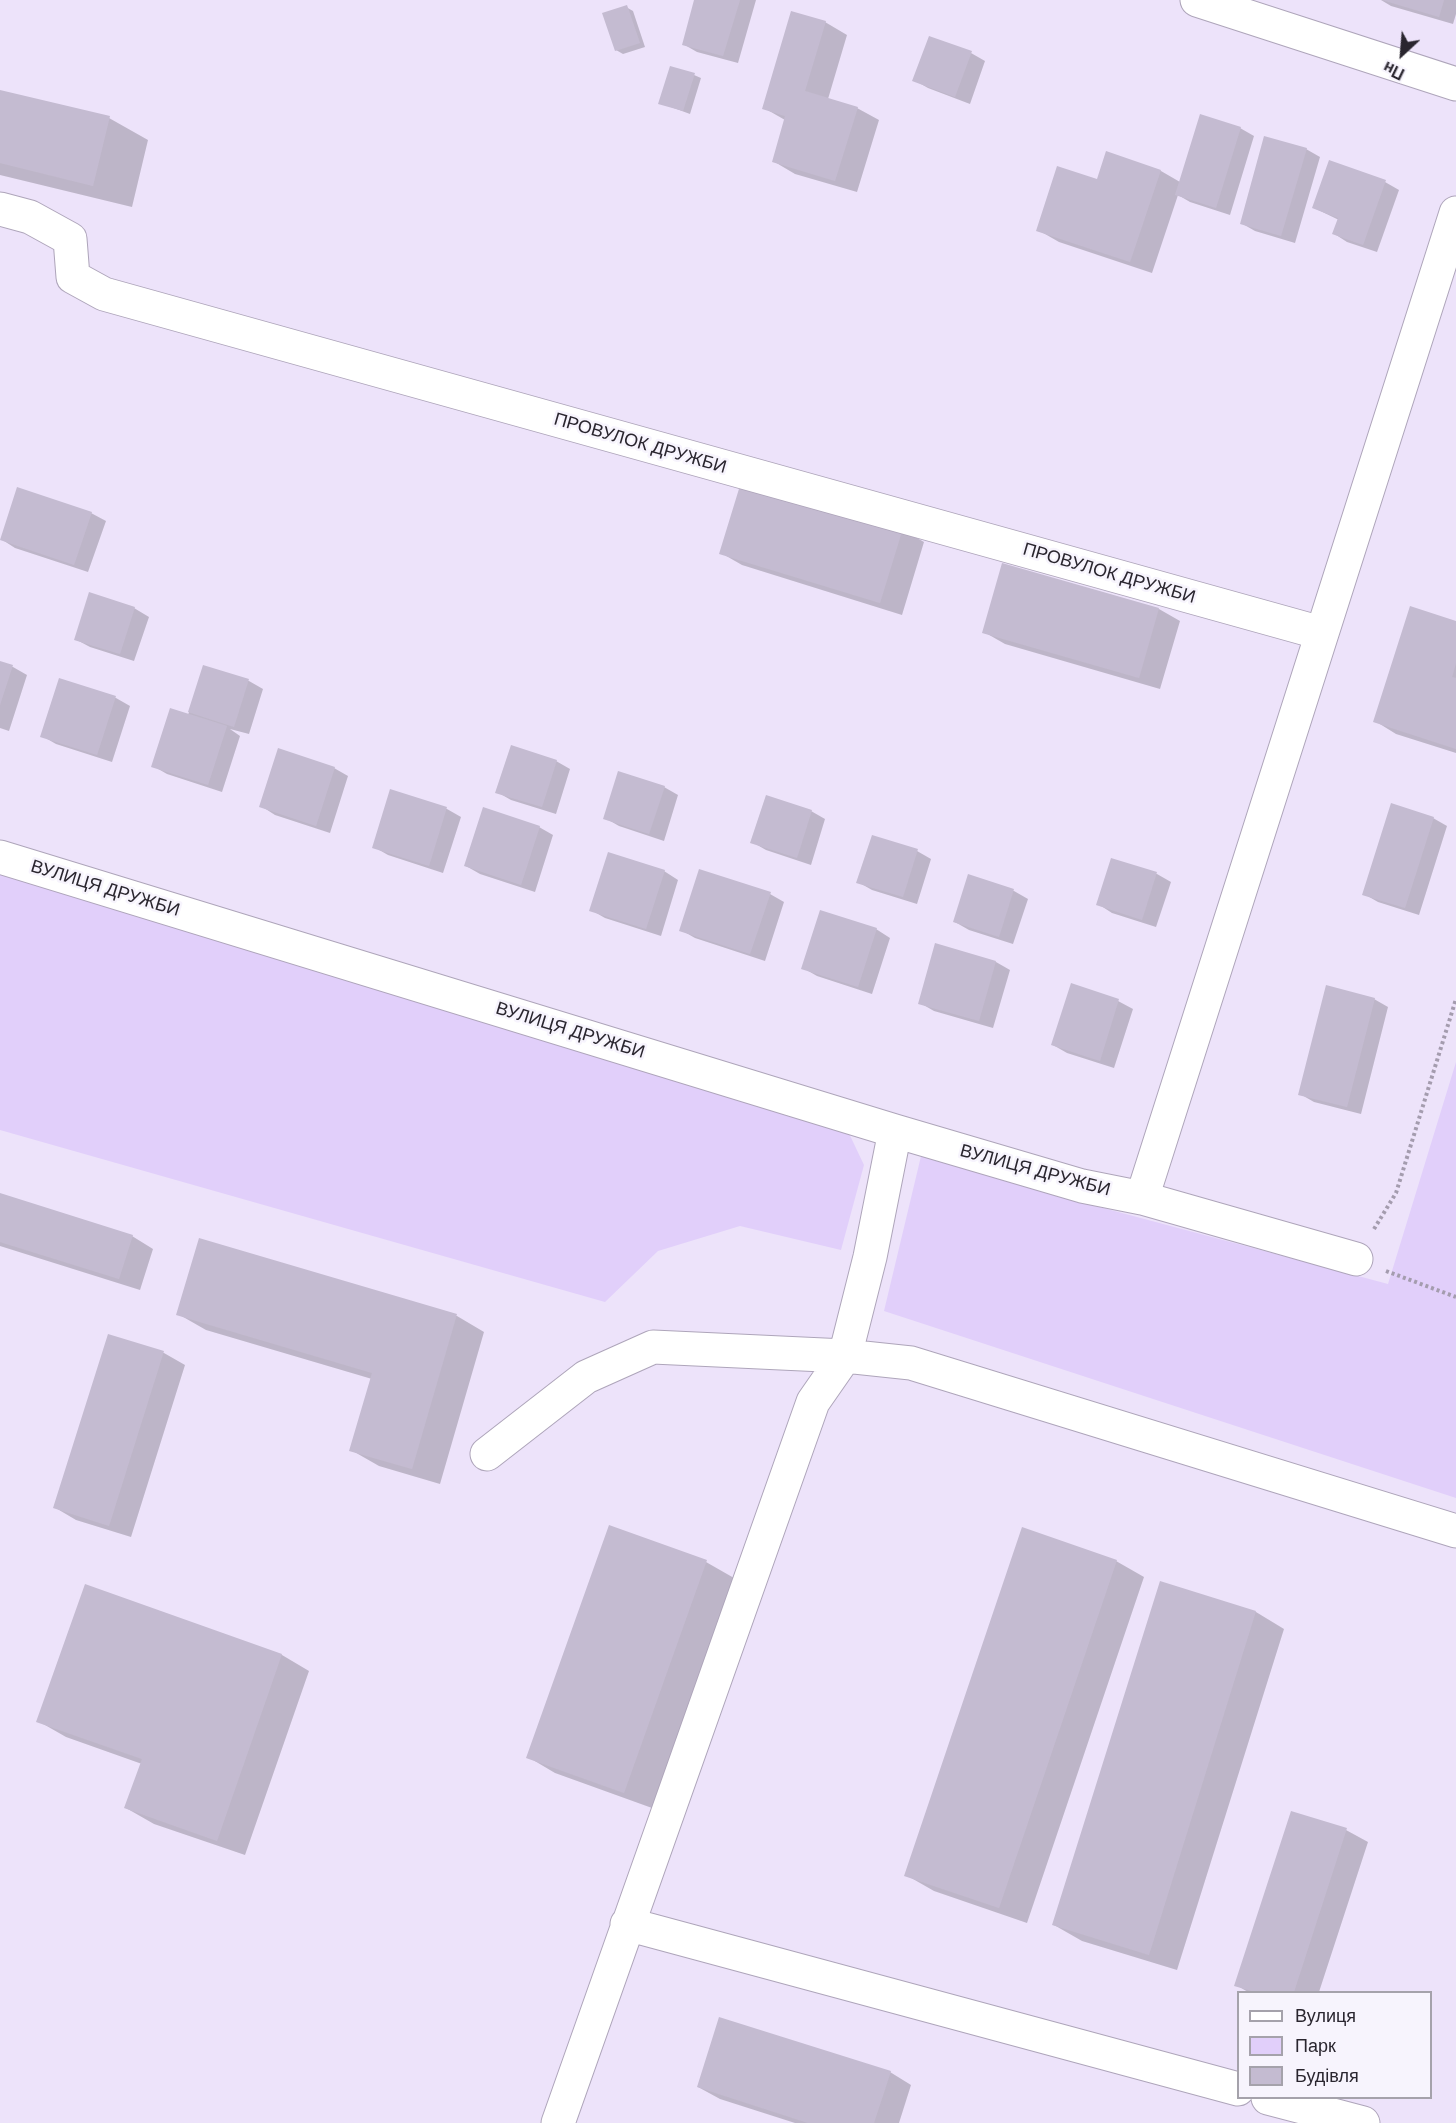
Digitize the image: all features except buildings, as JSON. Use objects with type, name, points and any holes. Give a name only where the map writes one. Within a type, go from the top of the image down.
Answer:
[{"type":"street","points":[[1197,0],[1456,84]]},
{"type":"street","name":"ПРОВУЛОК ДРУЖБИ","points":[[0,209],[30,217],[70,239],[73,277],[104,294],[1321,633]]},
{"type":"street","points":[[1142,1198],[1456,213]]},
{"type":"street","name":"ВУЛИЦЯ ДРУЖБИ","points":[[0,856],[895,1131],[1082,1186],[1142,1198],[1356,1259]]},
{"type":"street","points":[[558,2123],[813,1402],[845,1356],[870,1257],[895,1131]]},
{"type":"street","points":[[487,1454],[586,1377],[652,1347],[845,1356],[912,1363],[1456,1531]]},
{"type":"street","points":[[627,1924],[1237,2089]]},
{"type":"street","points":[[1275,2099],[1363,2123]]},
{"type":"path","points":[[1456,999],[1396,1193],[1356,1259],[1456,1297]]},
{"type":"green space","points":[[0,863],[845,1125],[864,1165],[841,1250],[740,1226],[658,1251],[605,1302],[0,1130]]},
{"type":"green space","points":[[1456,1062],[1456,1498],[884,1311],[922,1152],[1077,1201],[1388,1284]]}]
